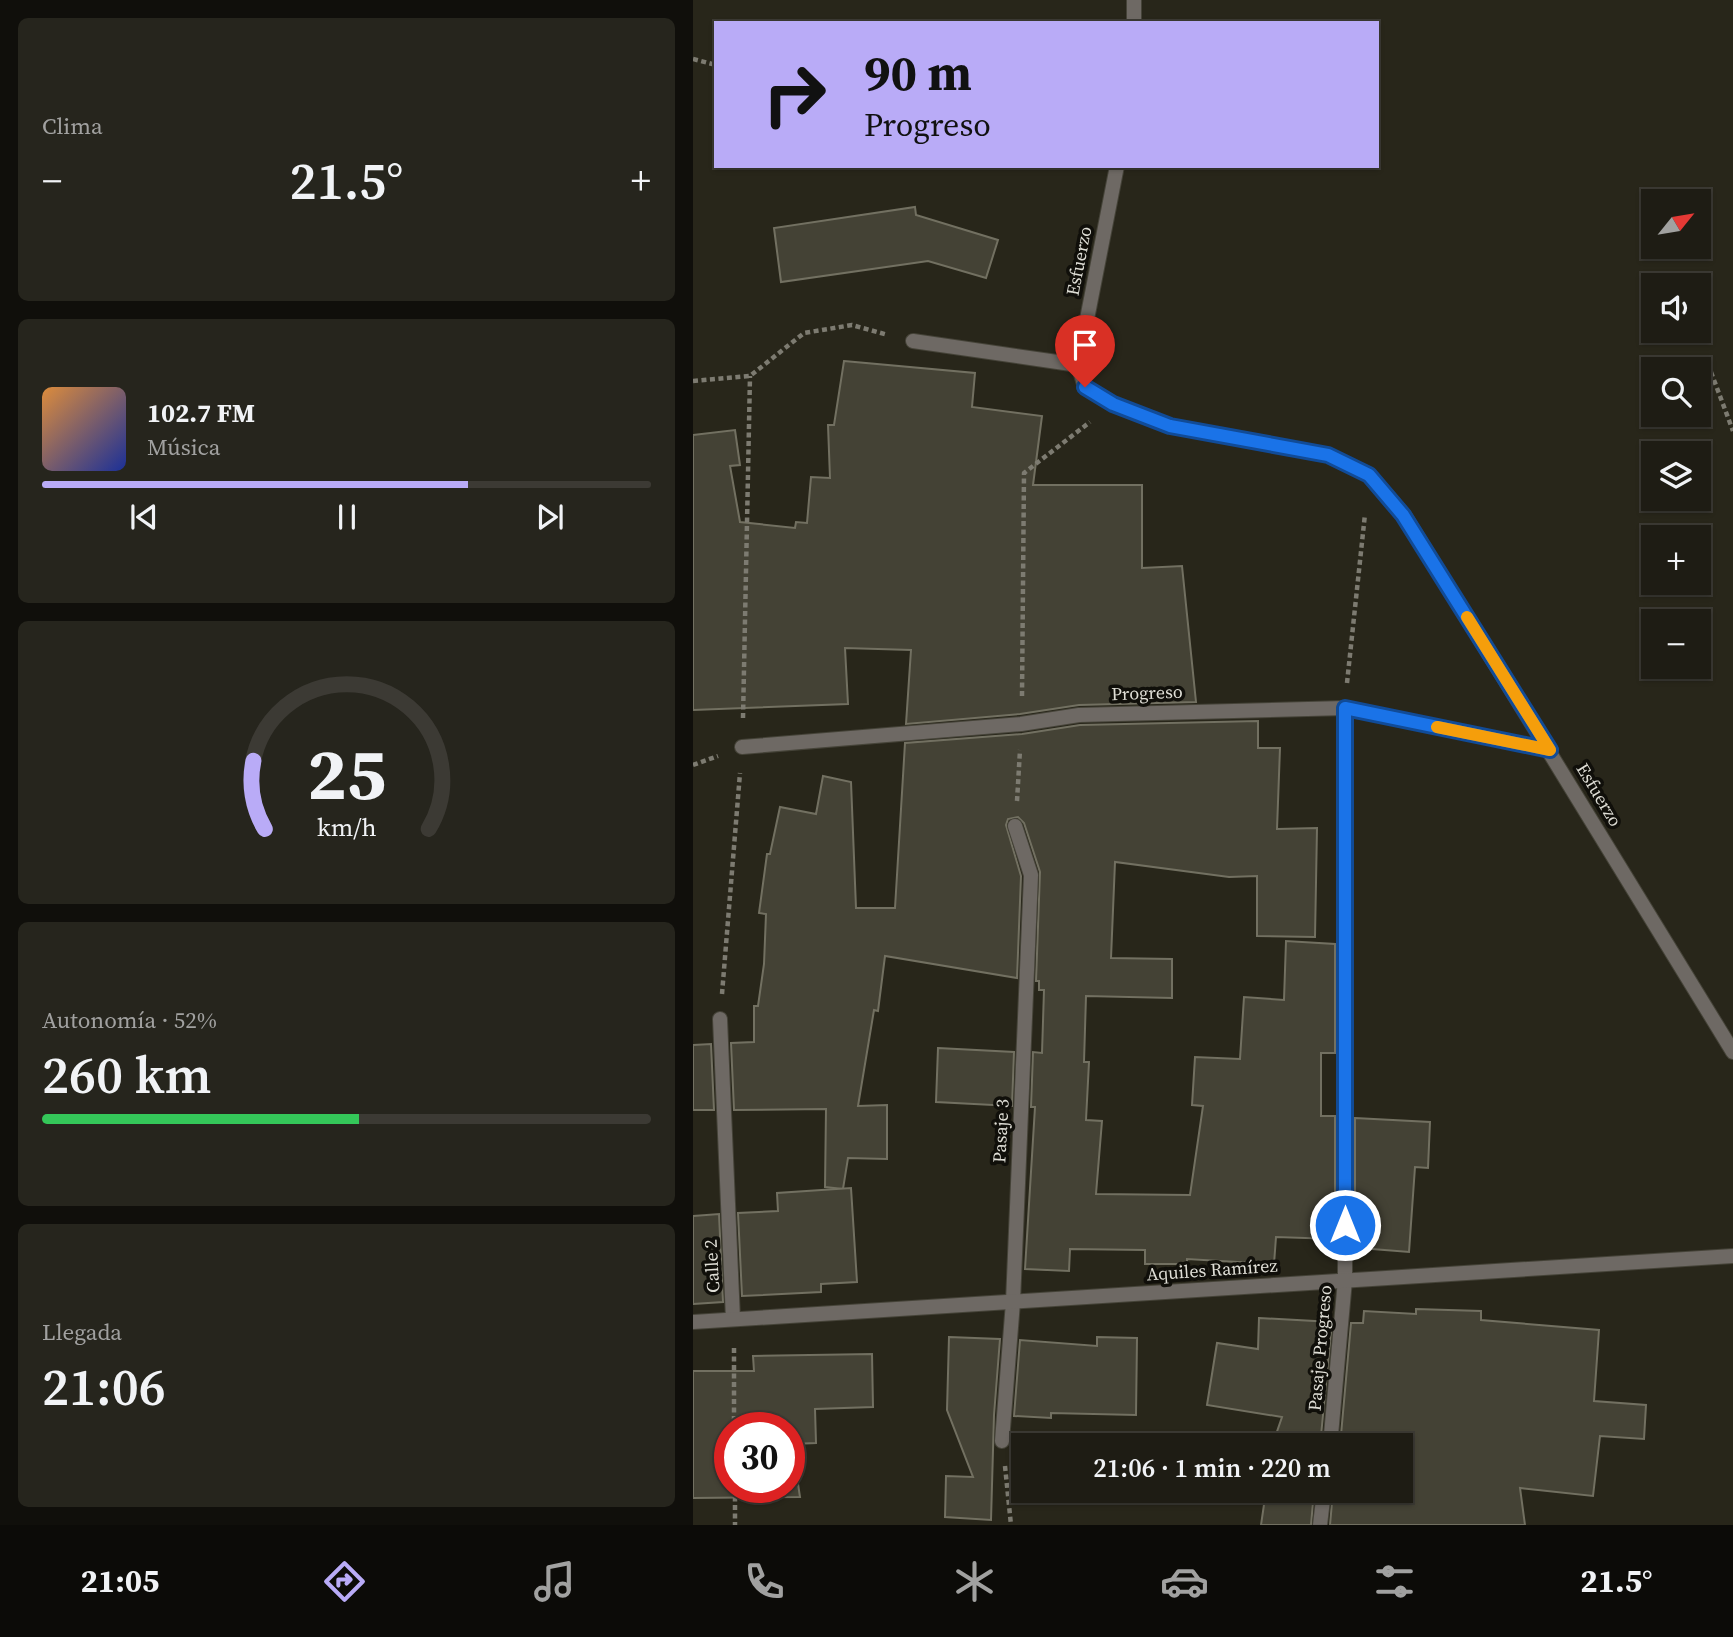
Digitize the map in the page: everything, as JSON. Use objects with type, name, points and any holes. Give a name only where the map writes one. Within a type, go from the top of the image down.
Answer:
[{"type":"street","points":[[1133,0],[1134,21]]},
{"type":"street","name":"Esfuerzo","points":[[1117,168],[1078,365],[1085,387],[1113,404],[1170,426],[1328,455],[1369,475],[1403,515],[1550,750],[1733,1052]]},
{"type":"street","points":[[913,341],[1078,365]]},
{"type":"street","name":"Progreso","points":[[742,747],[1021,723],[1079,715],[1345,708],[1550,750]]},
{"type":"street","name":"Pasaje Progreso","points":[[1331,1433],[1345,1280],[1345,708]]},
{"type":"street","name":"Pasaje 3","points":[[1002,1441],[1013,1301],[1031,875],[1015,826]]},
{"type":"street","name":"Calle 2","points":[[720,1019],[733,1319]]},
{"type":"street","name":"Aquiles Ramírez","points":[[693,1322],[1733,1256]]},
{"type":"street","points":[[1320,1525],[1323,1503]]},
{"type":"path","points":[[693,59],[714,64]]},
{"type":"path","points":[[693,381],[750,376],[804,333],[852,325],[913,341]]},
{"type":"path","points":[[1711,372],[1733,431]]},
{"type":"path","points":[[720,1019],[742,747],[750,376]]},
{"type":"path","points":[[1015,826],[1021,723],[1024,473],[1113,404]]},
{"type":"path","points":[[1345,708],[1369,475]]},
{"type":"path","points":[[733,1319],[734,1412]]},
{"type":"path","points":[[1002,1441],[1011,1525]]},
{"type":"path","points":[[735,1503],[735,1525]]},
{"type":"building","points":[[915,207],[916,215],[998,240],[986,278],[928,261],[781,282],[774,228]]},
{"type":"building","points":[[844,361],[975,373],[972,407],[1042,416],[1033,485],[1142,485],[1142,568],[1182,566],[1196,702],[1079,705],[1020,714],[906,724],[911,650],[845,648],[848,704],[693,710],[693,435],[735,430],[740,465],[730,466],[740,522],[795,528],[796,522],[807,523],[811,477],[830,478],[828,425],[834,425]]},
{"type":"building","points":[[1258,721],[1258,748],[1280,748],[1277,829],[1317,828],[1315,937],[1257,936],[1257,876],[1229,877],[1115,862],[1111,958],[1172,959],[1172,998],[1086,996],[1084,1062],[1089,1062],[1086,1120],[1102,1121],[1096,1194],[1190,1195],[1203,1106],[1192,1105],[1195,1057],[1240,1059],[1244,997],[1284,1000],[1286,941],[1335,944],[1335,1053],[1321,1053],[1321,1116],[1335,1116],[1335,1239],[1276,1237],[1274,1264],[1187,1259],[1187,1264],[1145,1264],[1145,1250],[1070,1249],[1069,1271],[1025,1269],[1035,1107],[1031,1107],[1033,1052],[1042,1053],[1044,990],[1039,990],[1039,981],[1036,981],[1040,872],[1024,823],[1018,817],[1008,819],[1006,825],[1021,876],[1017,978],[885,956],[878,1011],[874,1010],[858,1106],[887,1105],[887,1159],[848,1158],[843,1189],[825,1187],[826,1109],[734,1110],[731,1043],[754,1042],[754,1006],[758,1006],[764,964],[766,914],[759,913],[767,854],[770,854],[780,807],[816,814],[823,776],[851,782],[856,908],[895,908],[905,743],[1022,734],[1080,725]]},
{"type":"building","points":[[711,1044],[714,1110],[693,1110],[693,1045]]},
{"type":"building","points":[[938,1048],[1014,1052],[1012,1106],[936,1102]]},
{"type":"building","points":[[1355,1118],[1430,1122],[1428,1168],[1415,1167],[1409,1252],[1360,1248],[1360,1240],[1355,1240]]},
{"type":"building","points":[[851,1188],[857,1282],[821,1284],[821,1292],[742,1296],[738,1213],[778,1211],[777,1193]]},
{"type":"building","points":[[719,1214],[723,1302],[693,1304],[693,1216]]},
{"type":"building","points":[[1416,1309],[1481,1311],[1481,1320],[1599,1330],[1594,1401],[1646,1405],[1644,1439],[1600,1436],[1593,1496],[1520,1488],[1525,1525],[1330,1525],[1332,1503],[1413,1503],[1413,1433],[1341,1433],[1351,1323],[1363,1323],[1364,1311],[1416,1314]]},
{"type":"building","points":[[1259,1318],[1332,1322],[1321,1433],[1276,1433],[1282,1417],[1207,1405],[1217,1343],[1258,1349]]},
{"type":"building","points":[[949,1337],[1000,1339],[994,1415],[991,1520],[945,1517],[946,1476],[973,1477],[947,1410]]},
{"type":"building","points":[[1097,1337],[1137,1338],[1136,1415],[1051,1413],[1051,1418],[1014,1416],[1020,1340],[1097,1346]]},
{"type":"building","points":[[872,1354],[873,1407],[815,1409],[816,1443],[805,1443],[805,1412],[714,1412],[714,1498],[693,1498],[693,1371],[754,1371],[753,1356]]},
{"type":"building","points":[[1264,1503],[1313,1503],[1311,1525],[1261,1525]]},
{"type":"slow traffic","points":[[1437,727],[1550,750],[1467,617]]},
{"type":"route","points":[[1085,387],[1113,404],[1170,426],[1328,455],[1369,475],[1403,515],[1550,750],[1345,708],[1345,1225]]}]
